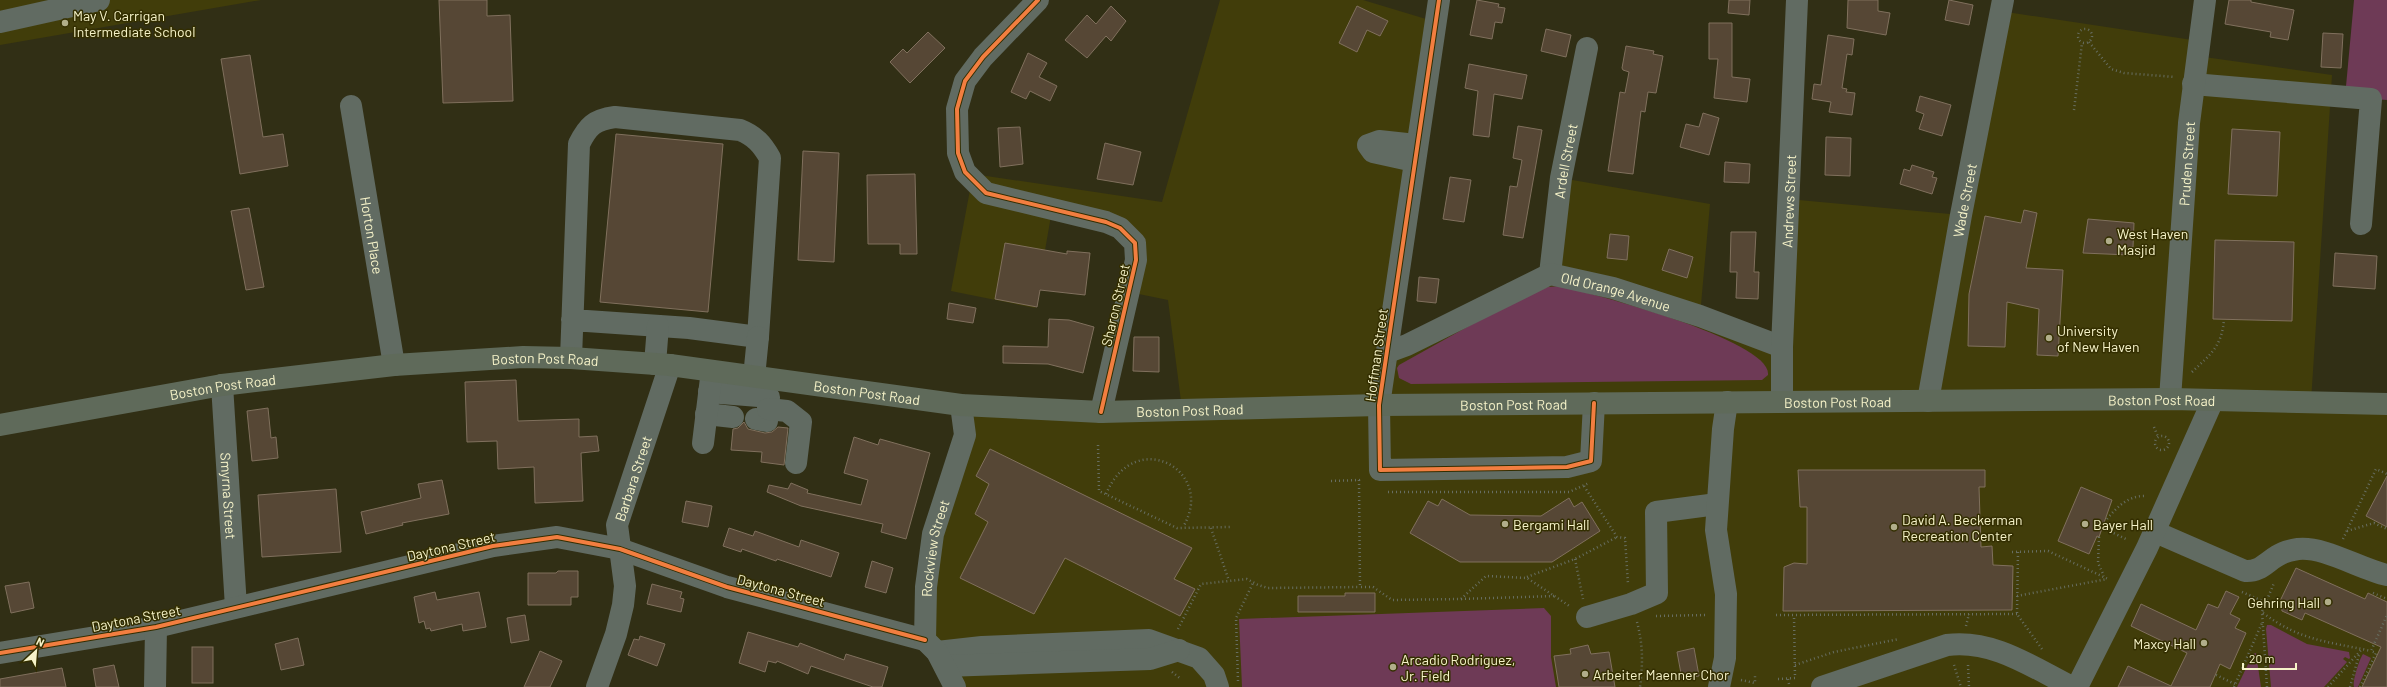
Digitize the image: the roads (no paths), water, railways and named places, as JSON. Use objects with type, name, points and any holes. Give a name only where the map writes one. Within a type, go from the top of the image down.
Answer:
[{"type":"main road","name":"Boston Post Road","points":[[0,426],[222,385],[394,365],[522,357],[571,358],[663,365],[710,381],[754,377],[961,405],[1101,412],[1379,405],[2170,399],[2387,404]]},
{"type":"street","points":[[0,22],[99,0]]},
{"type":"street","name":"Sharon Street","points":[[1038,0],[973,69],[960,94],[957,109],[958,153],[965,172],[986,193],[1106,222],[1120,228],[1135,243],[1136,260],[1101,412]]},
{"type":"street","name":"Hoffman Street","points":[[1439,0],[1415,153],[1388,352],[1379,405],[1380,470],[1567,467],[1591,461],[1594,404]]},
{"type":"street","name":"Andrews Street","points":[[1782,402],[1782,348],[1796,0]]},
{"type":"street","name":"Wade Street","points":[[1928,401],[1961,215],[2004,0]]},
{"type":"street","name":"Pruden Street","points":[[2170,399],[2193,81],[2205,0]]},
{"type":"street","name":"Ardell Street","points":[[1550,274],[1561,178],[1587,48]]},
{"type":"street","points":[[2193,81],[2371,99],[2360,224]]},
{"type":"street","name":"Horton Place","points":[[351,106],[394,365]]},
{"type":"street","points":[[571,358],[579,144],[585,131],[599,119],[615,117],[740,130],[749,134],[762,144],[770,158],[754,377]]},
{"type":"street","name":"Old Orange Avenue","points":[[1388,352],[1407,345],[1550,274],[1613,288],[1700,316],[1782,348]]},
{"type":"street","points":[[572,320],[658,326],[758,337]]},
{"type":"street","name":"Barbara Street","points":[[597,687],[616,634],[623,605],[625,586],[617,524],[663,365],[658,326]]},
{"type":"street","points":[[703,443],[710,381],[769,397],[770,413]]},
{"type":"street","points":[[770,413],[790,382]]},
{"type":"street","name":"Smyrna Street","points":[[222,385],[236,607]]},
{"type":"street","points":[[2077,687],[2146,548],[2213,400]]},
{"type":"street","points":[[1718,687],[1725,658],[1727,615],[1726,594],[1716,530],[1722,429],[1727,402]]},
{"type":"street","name":"Rockview Street","points":[[955,687],[936,652],[926,587],[933,534],[965,435],[961,405]]},
{"type":"street","points":[[770,413],[801,422],[796,463]]},
{"type":"street","points":[[706,414],[732,417]]},
{"type":"street","points":[[1586,617],[1631,604],[1657,593],[1656,512],[1717,504]]},
{"type":"street","points":[[2153,531],[2245,571],[2259,570],[2279,555],[2304,549],[2322,552],[2359,567],[2387,575]]},
{"type":"street","name":"Daytona Street","points":[[0,653],[156,627],[493,546],[557,538],[620,549],[727,587],[936,652]]},
{"type":"street","points":[[155,687],[156,627]]},
{"type":"street","points":[[936,652],[982,647],[1150,640],[1190,653],[1208,666],[1214,675],[1218,687]]},
{"type":"street","points":[[1822,687],[1947,645],[1968,643],[1996,650],[2072,687]]},
{"type":"place","name":"May V. Carrigan Intermediate School","points":[[65,23]]},
{"type":"place","name":"West Haven Masjid","points":[[2109,241]]},
{"type":"place","name":"University of New Haven","points":[[2049,338]]},
{"type":"place","name":"Bergami Hall","points":[[1505,524]]},
{"type":"place","name":"Bayer Hall","points":[[2085,524]]},
{"type":"place","name":"David A. Beckerman Recreation Center","points":[[1894,527]]},
{"type":"place","name":"Gehring Hall","points":[[2328,602]]},
{"type":"place","name":"Maxcy Hall","points":[[2204,643]]},
{"type":"place","name":"Arcadio Rodriguez, Jr. Field","points":[[1393,667]]},
{"type":"place","name":"Arbeiter Maenner Chor","points":[[1585,674]]}]
